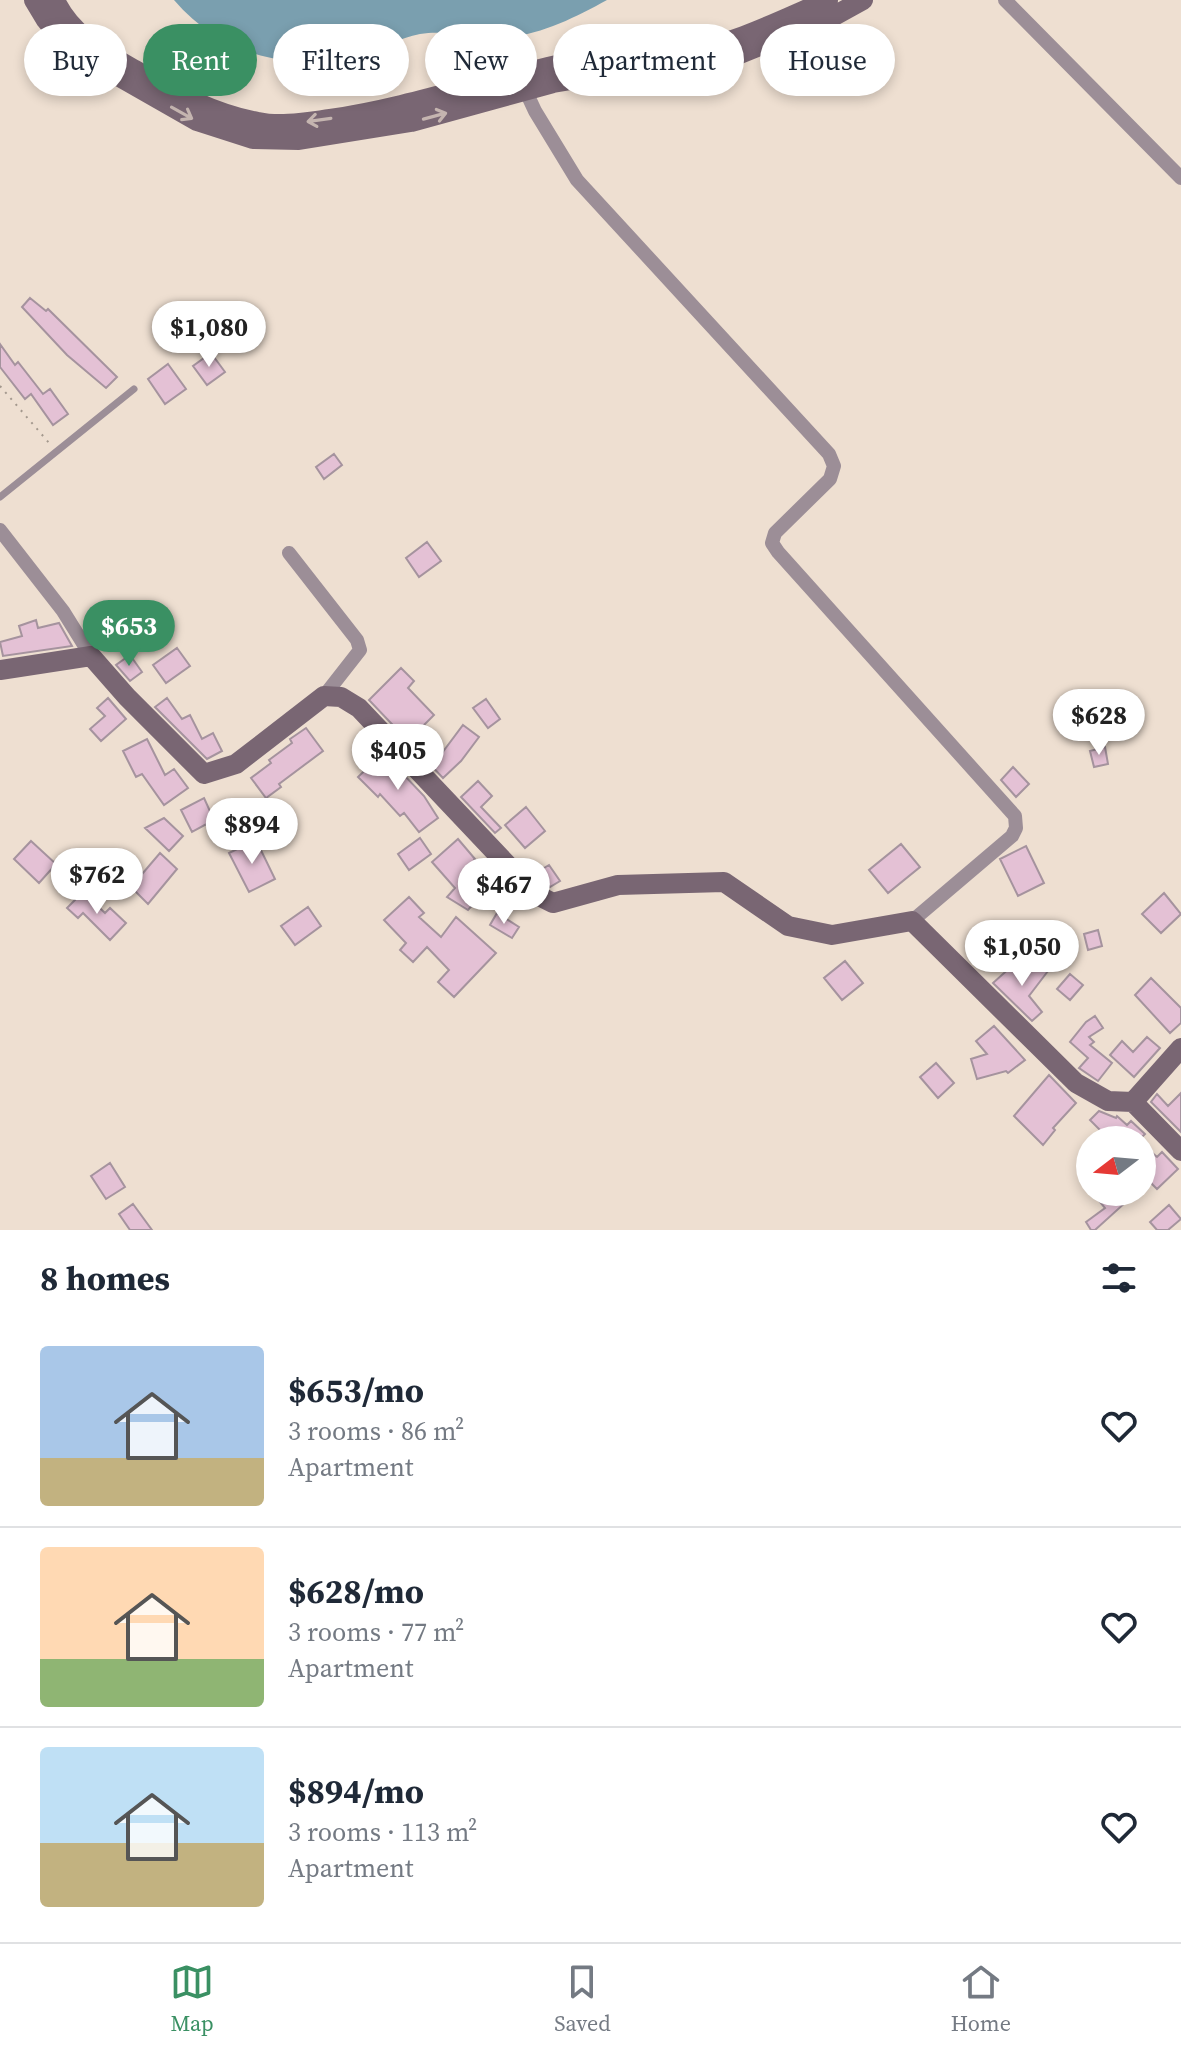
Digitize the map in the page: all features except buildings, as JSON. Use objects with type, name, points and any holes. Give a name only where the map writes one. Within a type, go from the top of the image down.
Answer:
[{"type":"main road","points":[[34,0],[69,48],[197,121],[253,139],[299,140],[411,122],[485,96]]},
{"type":"main road","points":[[55,0],[85,40],[140,73],[209,108],[260,123],[303,122],[454,96]]},
{"type":"main road","points":[[537,78],[596,59],[653,57],[720,44],[828,0]]},
{"type":"main road","points":[[537,82],[692,69],[725,60],[821,22],[863,0]]},
{"type":"main road","points":[[0,670],[91,656],[204,774],[236,764],[324,696],[341,697],[359,708],[535,894],[553,903],[618,885],[724,882],[788,926],[832,935],[912,921],[1076,1083],[1108,1101],[1133,1102],[1181,1151]]},
{"type":"main road","points":[[1133,1102],[1181,1048]]},
{"type":"street","points":[[1005,0],[1181,178]]},
{"type":"street","points":[[529,96],[577,180],[829,454],[834,466],[830,479],[775,533],[772,543],[1015,816],[1016,828],[1012,836],[912,921]]},
{"type":"street","points":[[0,530],[63,611],[91,656]]},
{"type":"street","points":[[289,553],[357,640],[360,650],[324,696]]},
{"type":"lane","points":[[0,497],[134,389]]},
{"type":"path","points":[[0,386],[56,451]]},
{"type":"water","points":[[174,0],[607,0],[537,32],[537,24],[425,24],[425,33],[409,37],[409,24],[273,24],[273,58],[257,54],[257,24],[200,24]]}]
